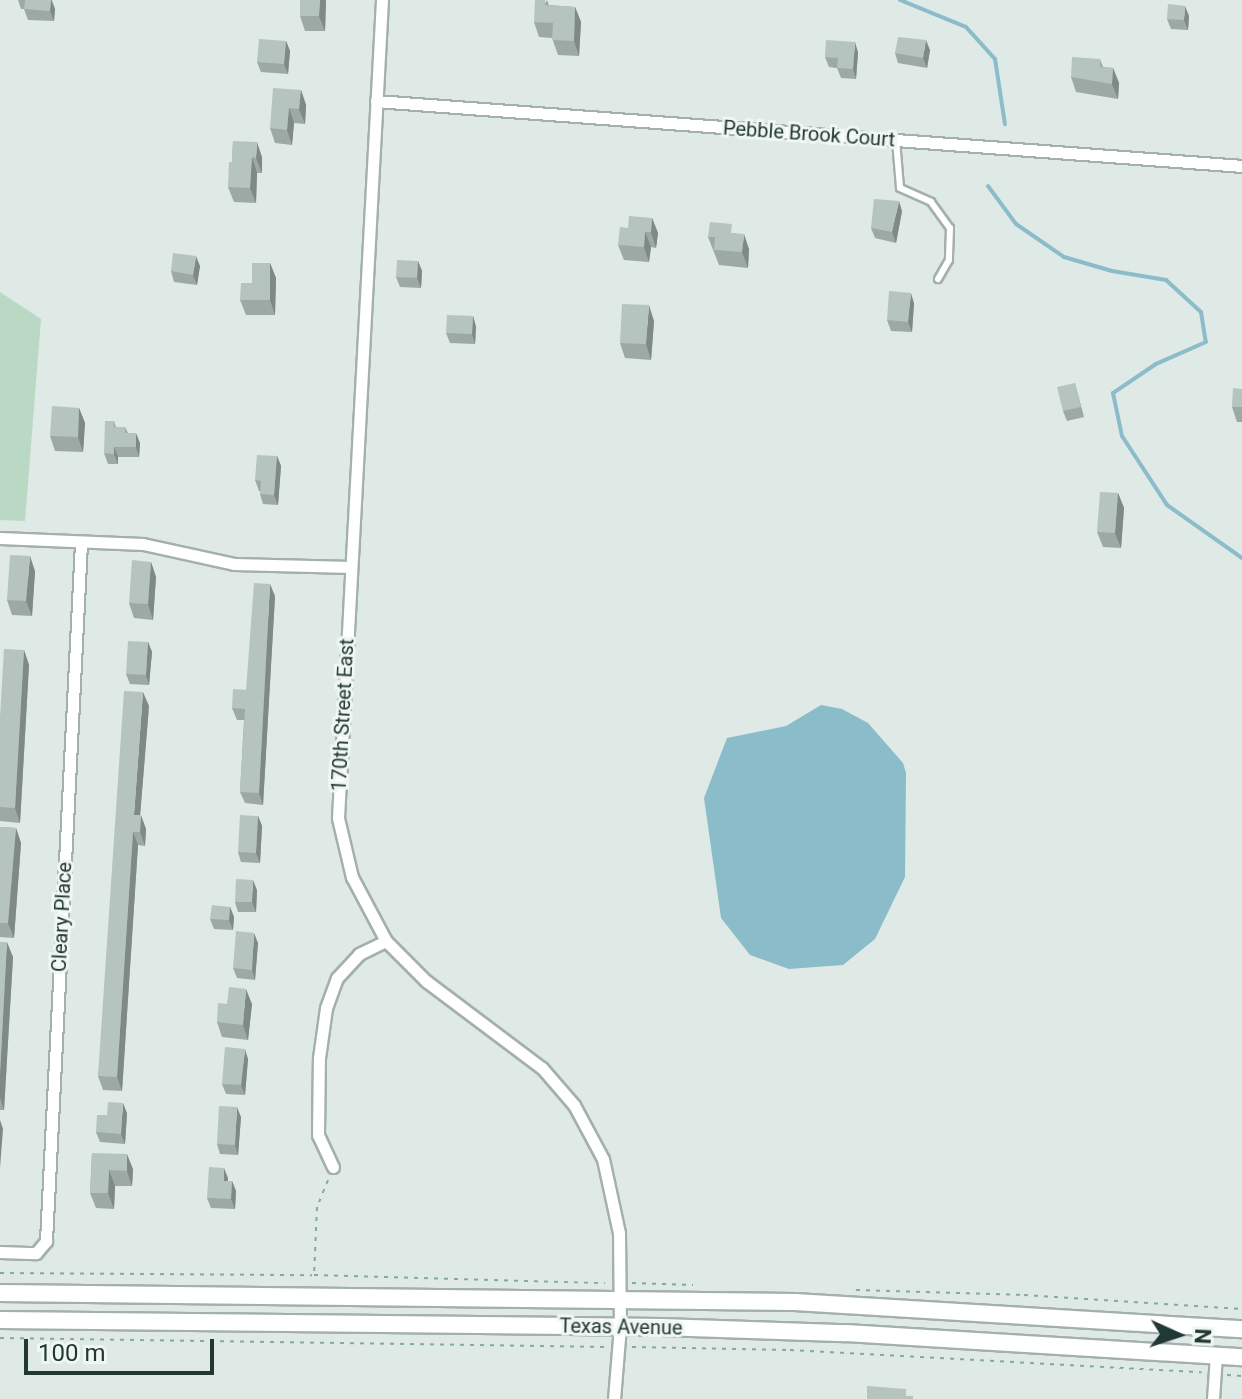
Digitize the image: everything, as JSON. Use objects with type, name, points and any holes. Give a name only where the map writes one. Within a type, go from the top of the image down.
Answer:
[{"type":"main road","name":"Texas Avenue","points":[[0,1293],[620,1292],[1242,1329]]},
{"type":"main road","name":"Texas Avenue","points":[[0,1320],[620,1326],[846,1333],[1242,1357]]},
{"type":"street","name":"170th Street East","points":[[382,0],[338,818],[352,877],[386,941],[426,981],[542,1068],[574,1105],[603,1159],[619,1233],[620,1326],[614,1399]]},
{"type":"street","name":"Pebble Brook Court","points":[[376,101],[1242,166]]},
{"type":"street","points":[[0,538],[143,544],[234,564],[351,567]]},
{"type":"street","name":"Cleary Place","points":[[0,1252],[36,1253],[46,1241],[81,542]]},
{"type":"street","points":[[333,1167],[318,1135],[319,1058],[326,1008],[337,978],[344,970],[359,954],[386,941]]},
{"type":"street","points":[[1213,1399],[1216,1355]]},
{"type":"lane","points":[[896,140],[900,188],[931,202],[950,228],[949,260],[938,279]]},
{"type":"path","points":[[314,1275],[317,1207],[333,1167]]},
{"type":"path","points":[[0,1273],[314,1275],[620,1292],[697,1285]]},
{"type":"path","points":[[853,1290],[1024,1295],[1242,1309]]},
{"type":"green space","points":[[0,292],[41,319],[25,521],[0,520]]},
{"type":"water","points":[[821,705],[842,709],[868,723],[903,763],[906,773],[905,877],[875,939],[843,965],[789,969],[750,955],[721,918],[704,798],[727,738],[786,726]]},
{"type":"building","points":[[25,0],[51,0],[50,11],[24,9]]},
{"type":"building","points":[[300,0],[320,0],[319,16],[300,16]]},
{"type":"building","points":[[535,0],[545,0],[545,5],[575,7],[574,41],[552,40],[553,23],[534,22]]},
{"type":"building","points":[[1168,4],[1185,6],[1184,20],[1167,19]]},
{"type":"building","points":[[898,37],[926,40],[923,58],[895,53]]},
{"type":"building","points":[[259,39],[286,41],[284,64],[257,62]]},
{"type":"building","points":[[826,40],[855,42],[853,69],[837,68],[838,58],[825,57]]},
{"type":"building","points":[[1072,57],[1100,59],[1100,67],[1113,68],[1112,84],[1071,77]]},
{"type":"building","points":[[273,88],[301,90],[299,109],[289,108],[287,130],[270,128]]},
{"type":"building","points":[[233,141],[257,142],[256,158],[252,157],[250,188],[228,187]]},
{"type":"building","points":[[874,199],[899,201],[892,232],[871,228]]},
{"type":"building","points":[[629,216],[652,218],[651,232],[645,232],[644,247],[618,245],[620,227],[628,228]]},
{"type":"building","points":[[710,222],[732,224],[731,233],[744,234],[742,252],[714,250],[715,237],[708,237]]},
{"type":"building","points":[[173,253],[196,256],[193,275],[171,271]]},
{"type":"building","points":[[397,260],[418,261],[417,278],[396,277]]},
{"type":"building","points":[[252,263],[270,263],[270,300],[240,300],[241,283],[252,283]]},
{"type":"building","points":[[889,291],[911,293],[908,322],[887,320]]},
{"type":"building","points":[[622,304],[649,305],[646,344],[620,343]]},
{"type":"building","points":[[447,315],[473,316],[472,334],[446,333]]},
{"type":"building","points":[[1075,383],[1081,407],[1063,411],[1057,387]]},
{"type":"building","points":[[1233,388],[1242,389],[1242,407],[1232,407]]},
{"type":"building","points":[[52,406],[79,408],[78,437],[50,436]]},
{"type":"building","points":[[105,421],[114,421],[114,427],[125,427],[125,433],[136,433],[136,447],[114,447],[114,454],[104,453]]},
{"type":"building","points":[[257,455],[277,456],[274,495],[260,494],[261,481],[255,480]]},
{"type":"building","points":[[1100,492],[1118,493],[1115,533],[1097,532]]},
{"type":"building","points":[[10,555],[30,556],[26,601],[7,600]]},
{"type":"building","points":[[132,560],[151,562],[148,604],[129,603]]},
{"type":"building","points":[[254,583],[270,584],[259,793],[240,792],[245,709],[232,708],[233,689],[246,690]]},
{"type":"building","points":[[128,641],[148,642],[146,675],[126,674]]},
{"type":"building","points":[[4,649],[24,650],[15,808],[0,807]]},
{"type":"building","points":[[124,691],[143,692],[134,815],[141,815],[140,832],[133,832],[117,1077],[98,1076]]},
{"type":"building","points":[[240,815],[258,816],[256,853],[238,852]]},
{"type":"building","points":[[0,827],[16,828],[8,923],[0,923]]},
{"type":"building","points":[[236,879],[253,880],[252,902],[235,902]]},
{"type":"building","points":[[212,905],[230,907],[229,920],[210,919]]},
{"type":"building","points":[[236,931],[254,933],[252,970],[233,968]]},
{"type":"building","points":[[0,942],[7,942],[0,1074]]},
{"type":"building","points":[[229,987],[246,989],[243,1025],[217,1022],[218,1003],[227,1004]]},
{"type":"building","points":[[225,1047],[245,1049],[241,1085],[222,1084]]},
{"type":"building","points":[[108,1102],[123,1103],[121,1134],[96,1132],[97,1115],[107,1115]]},
{"type":"building","points":[[219,1106],[237,1107],[235,1145],[217,1144]]},
{"type":"building","points":[[92,1153],[127,1154],[127,1171],[109,1170],[108,1193],[90,1193]]},
{"type":"building","points":[[209,1167],[224,1168],[224,1181],[232,1181],[231,1199],[207,1198]]},
{"type":"building","points":[[867,1386],[906,1389],[906,1396],[913,1396],[913,1399],[867,1399]]},
{"type":"waterway","points":[[900,0],[966,27],[995,59],[1005,124]]},
{"type":"waterway","points":[[988,186],[1016,224],[1064,257],[1112,271],[1166,280],[1201,312],[1206,342],[1156,364],[1113,393],[1122,436],[1167,505],[1242,558]]}]
